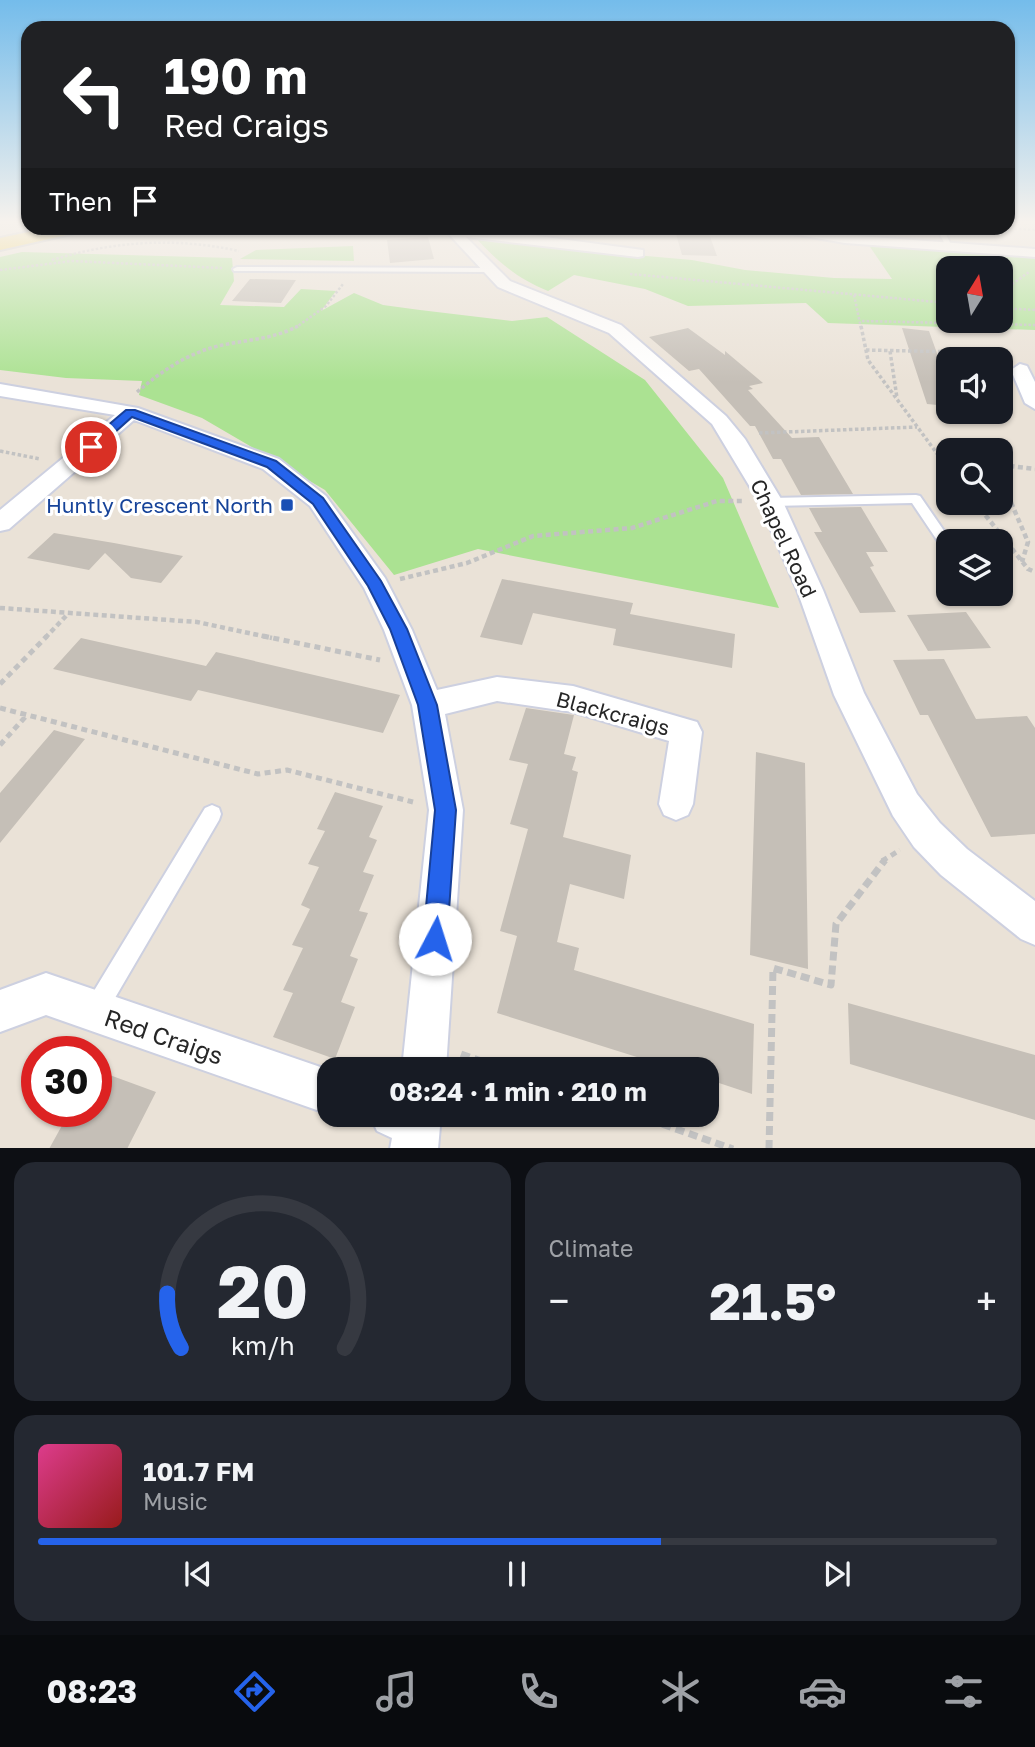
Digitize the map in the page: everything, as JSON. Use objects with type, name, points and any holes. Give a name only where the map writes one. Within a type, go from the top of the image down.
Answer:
[{"type":"street","name":"Chapel Road","points":[[497,276],[504,284],[517,291],[591,317],[615,329],[701,402],[731,434],[771,502],[810,590],[849,695],[905,805],[926,835],[954,862],[1035,925]]},
{"type":"street","points":[[1018,362],[1035,403]]},
{"type":"street","points":[[0,390],[131,412],[271,464],[318,501],[376,585],[398,629],[428,705],[446,810],[425,1056]]},
{"type":"street","points":[[0,523],[131,412]]},
{"type":"street","name":"Blackcraigs","points":[[428,705],[496,690],[573,699],[686,732],[676,804]]},
{"type":"street","name":"Red Craigs","points":[[0,1011],[46,994],[317,1089]]},
{"type":"lane","points":[[771,502],[916,499],[936,529]]},
{"type":"lane","points":[[94,1011],[212,814]]},
{"type":"path","points":[[651,276],[936,302]]},
{"type":"path","points":[[148,383],[188,356],[285,333],[310,322],[325,309],[344,282]]},
{"type":"path","points":[[854,295],[862,321],[868,360],[936,453]]},
{"type":"path","points":[[1013,309],[1035,310]]},
{"type":"path","points":[[862,321],[1035,324]]},
{"type":"path","points":[[866,350],[1018,362]]},
{"type":"path","points":[[890,351],[897,398]]},
{"type":"path","points":[[731,434],[917,427]]},
{"type":"path","points":[[1013,467],[1035,470]]},
{"type":"path","points":[[376,585],[467,563],[533,536],[632,528],[717,501],[771,502]]},
{"type":"path","points":[[1013,507],[1028,542],[1022,562]]},
{"type":"path","points":[[985,515],[1022,562],[1035,572]]},
{"type":"path","points":[[0,608],[66,615],[197,622],[411,666]]},
{"type":"path","points":[[0,684],[66,615]]},
{"type":"path","points":[[0,708],[258,775],[287,770],[446,810]]},
{"type":"path","points":[[0,745],[27,715]]},
{"type":"path","points":[[769,1148],[773,968],[831,985],[836,924],[881,862],[926,835]]},
{"type":"path","points":[[670,1127],[730,1148]]},
{"type":"green space","points":[[0,276],[234,276],[234,281],[220,305],[284,307],[301,289],[336,291],[321,311],[354,293],[383,305],[420,310],[512,321],[547,317],[645,380],[723,478],[779,608],[478,549],[394,575],[325,490],[202,418],[139,395],[142,381],[66,378],[0,370]]},
{"type":"green space","points":[[519,276],[573,276],[548,291],[526,280]]},
{"type":"green space","points":[[577,276],[807,276],[892,279],[890,276],[936,276],[936,327],[828,323],[806,303],[688,306],[645,289]]},
{"type":"green space","points":[[1013,276],[1035,276],[1035,330],[1013,329]]},
{"type":"building","points":[[250,279],[296,280],[281,303],[232,301]]},
{"type":"building","points":[[688,328],[725,355],[725,351],[763,383],[749,386],[753,389],[748,390],[792,438],[819,437],[853,494],[801,495],[781,459],[773,459],[755,426],[750,426],[699,369],[689,371],[649,337]]},
{"type":"building","points":[[902,328],[929,331],[936,351],[936,405],[927,404]]},
{"type":"building","points":[[861,507],[888,552],[866,552],[874,566],[870,567],[896,612],[860,613],[814,532],[822,532],[809,508]]},
{"type":"building","points":[[54,533],[183,556],[161,583],[131,578],[105,553],[89,570],[27,558]]},
{"type":"building","points":[[502,579],[633,603],[630,614],[735,634],[732,668],[613,645],[616,629],[533,613],[522,645],[480,637]]},
{"type":"building","points":[[966,612],[991,648],[928,651],[907,615]]},
{"type":"building","points":[[81,638],[206,666],[216,652],[400,695],[383,733],[198,690],[191,701],[53,669]]},
{"type":"building","points":[[944,659],[976,719],[1027,716],[1035,728],[1035,834],[991,837],[928,715],[920,715],[893,660]]},
{"type":"building","points":[[526,708],[574,715],[564,754],[576,757],[572,770],[578,772],[563,837],[631,855],[624,899],[570,884],[557,942],[579,948],[574,970],[754,1024],[752,1094],[719,1083],[719,1057],[637,1057],[497,1013],[517,936],[500,931],[528,829],[510,824],[528,764],[509,760]]},
{"type":"building","points":[[54,730],[85,739],[0,843],[0,793]]},
{"type":"building","points":[[756,752],[805,763],[808,969],[750,955]]},
{"type":"building","points":[[335,792],[383,806],[369,837],[377,840],[363,872],[374,875],[359,911],[368,913],[350,956],[358,959],[341,1002],[355,1007],[336,1057],[273,1037],[293,993],[283,990],[303,948],[292,945],[310,909],[301,905],[319,867],[308,864],[325,831],[317,829]]},
{"type":"building","points":[[848,1003],[1035,1055],[1035,1120],[850,1064]]},
{"type":"building","points":[[112,1076],[156,1092],[128,1148],[50,1148],[61,1127],[112,1127]]},
{"type":"place","name":"Huntly Crescent North","points":[[287,505]]},
{"type":"route","points":[[91,447],[131,412],[271,464],[318,501],[344,534],[376,585],[398,629],[428,705],[446,810],[435,939]]}]
